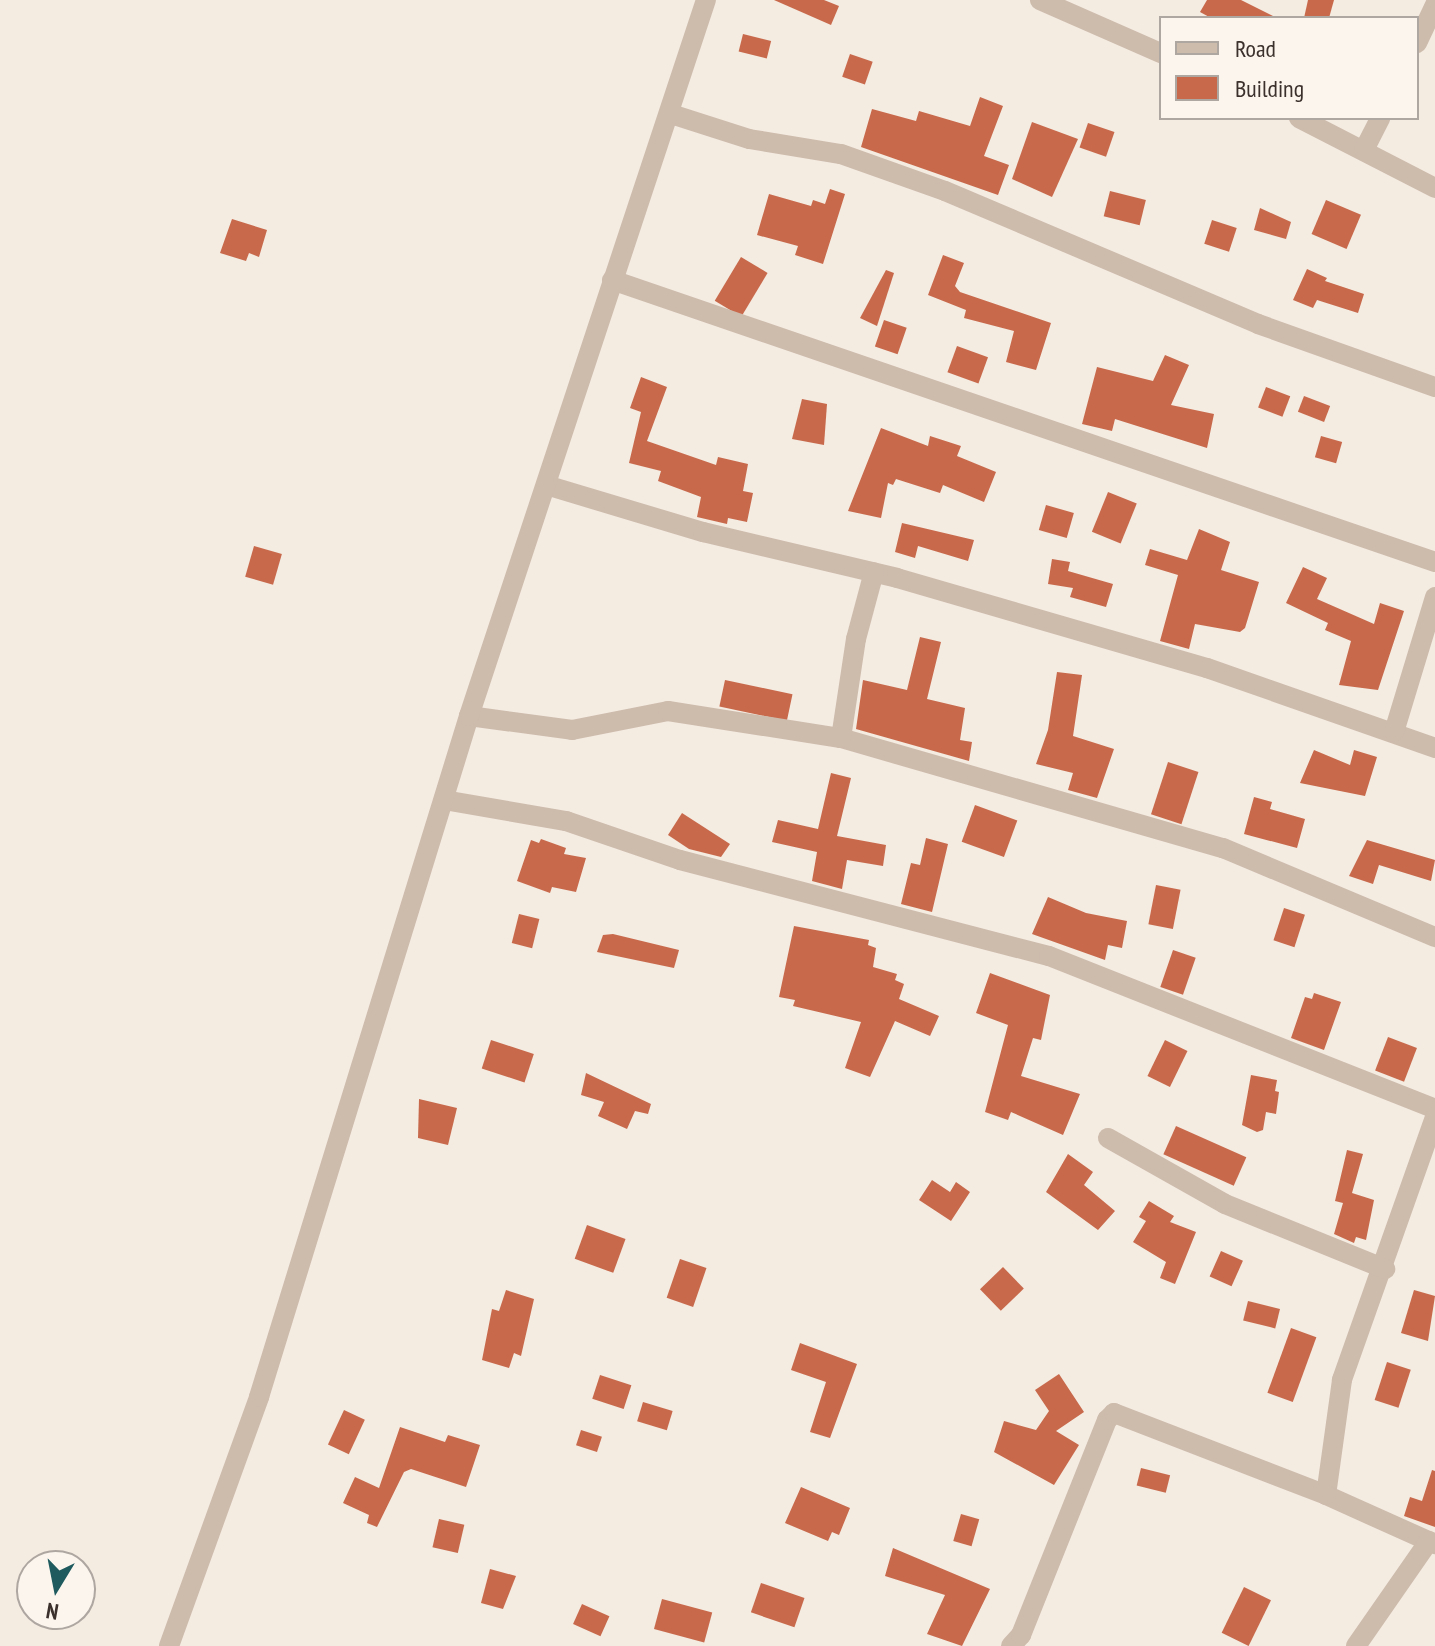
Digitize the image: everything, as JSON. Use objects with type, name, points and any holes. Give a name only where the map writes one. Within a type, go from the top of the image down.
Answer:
[{"type":"street","points":[[169,1646],[259,1397],[469,716],[612,280],[671,114],[706,0]]},
{"type":"street","points":[[1040,0],[1159,52]]},
{"type":"street","points":[[1419,39],[1435,5]]},
{"type":"street","points":[[671,114],[749,139],[841,154],[945,191],[1258,324],[1435,387]]},
{"type":"street","points":[[1303,120],[1435,188]]},
{"type":"street","points":[[1364,150],[1379,120]]},
{"type":"street","points":[[612,280],[1435,562]]},
{"type":"street","points":[[546,485],[703,532],[874,572],[1207,668],[1435,748]]},
{"type":"street","points":[[841,738],[856,639],[874,572]]},
{"type":"street","points":[[1394,732],[1435,597]]},
{"type":"street","points":[[469,716],[572,730],[668,711],[841,738],[1223,848],[1435,937]]},
{"type":"street","points":[[444,800],[566,821],[680,860],[1104,973],[1234,1031],[1435,1109]]},
{"type":"street","points":[[1326,1495],[1342,1380],[1385,1269],[1435,1117]]},
{"type":"street","points":[[1108,1138],[1225,1204],[1385,1269]]},
{"type":"street","points":[[1011,1646],[1021,1635],[1107,1420],[1114,1413],[1326,1495],[1432,1542],[1356,1646]]},
{"type":"building","points":[[774,0],[824,0],[839,6],[831,25]]},
{"type":"building","points":[[1207,0],[1241,0],[1273,16],[1207,16],[1200,12]]},
{"type":"building","points":[[1308,0],[1334,0],[1330,16],[1304,16]]},
{"type":"building","points":[[743,34],[771,41],[767,58],[739,51]]},
{"type":"building","points":[[850,54],[873,62],[865,85],[842,77]]},
{"type":"building","points":[[980,97],[1003,106],[984,156],[1009,165],[998,195],[861,147],[872,109],[916,121],[919,111],[970,126]]},
{"type":"building","points":[[1032,122],[1078,139],[1052,197],[1012,179]]},
{"type":"building","points":[[1088,123],[1114,132],[1106,157],[1080,148]]},
{"type":"building","points":[[830,189],[845,194],[823,264],[795,255],[798,246],[757,235],[769,194],[811,206],[813,200],[825,204]]},
{"type":"building","points":[[1110,191],[1146,200],[1140,225],[1104,216]]},
{"type":"building","points":[[1326,200],[1361,215],[1347,249],[1312,234]]},
{"type":"building","points":[[1260,208],[1291,222],[1286,239],[1254,230]]},
{"type":"building","points":[[232,219],[267,230],[259,257],[249,253],[246,261],[220,253]]},
{"type":"building","points":[[1212,220],[1237,228],[1229,252],[1204,244]]},
{"type":"building","points":[[943,255],[964,263],[955,286],[960,292],[1051,323],[1036,370],[1006,362],[1014,331],[964,318],[966,310],[928,295]]},
{"type":"building","points":[[741,257],[768,273],[741,317],[715,301]]},
{"type":"building","points":[[1307,269],[1327,278],[1325,281],[1364,294],[1358,313],[1317,300],[1313,308],[1293,300]]},
{"type":"building","points":[[886,270],[894,273],[877,326],[860,318]]},
{"type":"building","points":[[884,320],[907,328],[898,354],[875,346]]},
{"type":"building","points":[[957,346],[988,357],[978,384],[947,372]]},
{"type":"building","points":[[1165,355],[1189,365],[1171,405],[1214,414],[1207,448],[1115,419],[1112,431],[1082,424],[1097,367],[1153,381]]},
{"type":"building","points":[[641,377],[667,387],[647,441],[716,465],[718,457],[748,464],[743,491],[753,493],[747,522],[728,518],[727,524],[697,517],[701,497],[658,481],[661,471],[629,463],[641,412],[630,408]]},
{"type":"building","points":[[1266,387],[1290,396],[1282,417],[1258,408]]},
{"type":"building","points":[[1304,396],[1330,406],[1324,422],[1298,412]]},
{"type":"building","points":[[802,399],[827,404],[824,445],[792,439]]},
{"type":"building","points":[[881,428],[928,446],[930,436],[961,446],[957,456],[996,472],[984,502],[943,485],[940,493],[896,479],[893,485],[888,483],[881,518],[848,511]]},
{"type":"building","points":[[1321,436],[1342,442],[1336,463],[1315,457]]},
{"type":"building","points":[[1108,492],[1137,504],[1121,543],[1092,532]]},
{"type":"building","points":[[1046,505],[1074,513],[1067,538],[1039,530]]},
{"type":"building","points":[[902,523],[974,540],[968,561],[918,546],[915,558],[895,552]]},
{"type":"building","points":[[1199,529],[1230,542],[1221,570],[1259,582],[1245,628],[1240,632],[1195,624],[1189,649],[1160,641],[1178,575],[1145,565],[1150,549],[1187,560]]},
{"type":"building","points":[[254,546],[282,554],[273,585],[245,577]]},
{"type":"building","points":[[1052,559],[1070,562],[1068,571],[1113,584],[1106,607],[1070,597],[1073,588],[1048,584]]},
{"type":"building","points":[[1303,567],[1327,578],[1317,599],[1374,624],[1380,603],[1404,611],[1378,690],[1339,685],[1351,641],[1325,630],[1328,623],[1286,603]]},
{"type":"building","points":[[920,637],[941,642],[927,699],[965,708],[960,740],[972,742],[969,761],[856,729],[863,680],[907,690]]},
{"type":"building","points":[[1057,672],[1082,675],[1073,736],[1114,749],[1097,798],[1068,790],[1073,773],[1036,764],[1048,730]]},
{"type":"building","points":[[725,680],[792,694],[787,721],[719,706]]},
{"type":"building","points":[[1314,750],[1350,765],[1354,750],[1377,757],[1365,796],[1300,783]]},
{"type":"building","points":[[1168,762],[1198,772],[1181,824],[1151,814]]},
{"type":"building","points":[[831,773],[851,778],[837,836],[886,845],[883,866],[847,860],[842,889],[812,881],[817,852],[772,842],[778,820],[818,829]]},
{"type":"building","points":[[1254,797],[1272,802],[1270,809],[1305,819],[1297,848],[1244,834]]},
{"type":"building","points":[[975,805],[1017,820],[1004,857],[962,842]]},
{"type":"building","points":[[682,813],[730,844],[721,857],[689,849],[668,835]]},
{"type":"building","points":[[926,838],[948,844],[932,912],[901,904],[911,863],[920,865]]},
{"type":"building","points":[[541,839],[566,848],[564,854],[586,858],[576,892],[552,887],[550,893],[517,881],[531,840],[539,843]]},
{"type":"building","points":[[1367,840],[1435,860],[1431,881],[1379,865],[1373,884],[1349,876]]},
{"type":"building","points":[[1156,885],[1181,890],[1173,929],[1148,924]]},
{"type":"building","points":[[1048,897],[1086,913],[1127,921],[1122,948],[1108,945],[1105,960],[1032,934]]},
{"type":"building","points":[[1284,908],[1305,915],[1294,947],[1273,940]]},
{"type":"building","points":[[519,914],[539,919],[532,948],[512,943]]},
{"type":"building","points":[[794,926],[869,940],[868,945],[876,948],[873,967],[897,974],[895,980],[904,984],[899,999],[939,1016],[930,1036],[895,1021],[870,1077],[845,1068],[861,1022],[793,1006],[795,1000],[779,997]]},
{"type":"building","points":[[613,934],[679,950],[674,968],[597,952],[603,935]]},
{"type":"building","points":[[1173,950],[1196,958],[1183,995],[1160,987]]},
{"type":"building","points":[[990,973],[1050,995],[1041,1040],[1033,1038],[1021,1076],[1080,1094],[1063,1135],[1011,1112],[1008,1120],[985,1112],[1008,1025],[976,1013]]},
{"type":"building","points":[[1314,993],[1341,1002],[1324,1050],[1291,1038],[1305,997],[1312,999]]},
{"type":"building","points":[[1388,1037],[1417,1048],[1404,1082],[1375,1071]]},
{"type":"building","points":[[491,1040],[534,1054],[525,1082],[482,1069]]},
{"type":"building","points":[[1165,1040],[1187,1051],[1170,1087],[1147,1076]]},
{"type":"building","points":[[586,1073],[651,1104],[648,1114],[635,1111],[627,1129],[598,1116],[604,1102],[581,1095]]},
{"type":"building","points":[[1251,1075],[1277,1080],[1275,1091],[1279,1092],[1276,1114],[1266,1112],[1263,1130],[1257,1132],[1242,1125]]},
{"type":"building","points":[[419,1099],[457,1108],[448,1145],[418,1138]]},
{"type":"building","points":[[1176,1126],[1246,1157],[1234,1186],[1163,1154]]},
{"type":"building","points":[[1347,1150],[1363,1154],[1352,1193],[1374,1200],[1366,1240],[1356,1237],[1354,1243],[1334,1234],[1343,1203],[1335,1201]]},
{"type":"building","points":[[1068,1154],[1093,1172],[1084,1185],[1115,1211],[1098,1230],[1046,1192]]},
{"type":"building","points":[[932,1180],[950,1192],[956,1182],[970,1192],[951,1221],[919,1200]]},
{"type":"building","points":[[1149,1201],[1174,1216],[1170,1222],[1196,1232],[1175,1284],[1160,1278],[1166,1262],[1133,1242],[1146,1221],[1139,1217]]},
{"type":"building","points":[[587,1225],[626,1239],[613,1273],[575,1259]]},
{"type":"building","points":[[1221,1251],[1243,1261],[1232,1286],[1210,1277]]},
{"type":"building","points":[[680,1259],[706,1268],[693,1307],[667,1298]]},
{"type":"building","points":[[1003,1267],[1024,1289],[1001,1311],[980,1289]]},
{"type":"building","points":[[506,1290],[534,1299],[521,1356],[514,1353],[509,1368],[482,1360],[492,1309],[499,1311]]},
{"type":"building","points":[[1414,1290],[1435,1296],[1428,1341],[1401,1333]]},
{"type":"building","points":[[1248,1301],[1280,1309],[1275,1328],[1243,1320]]},
{"type":"building","points":[[1291,1328],[1316,1337],[1293,1402],[1267,1393]]},
{"type":"building","points":[[800,1343],[857,1364],[830,1438],[810,1432],[826,1382],[791,1370]]},
{"type":"building","points":[[1387,1362],[1411,1370],[1398,1408],[1375,1400]]},
{"type":"building","points":[[1059,1374],[1084,1412],[1056,1431],[1079,1445],[1054,1485],[994,1452],[1004,1421],[1036,1430],[1049,1411],[1035,1390]]},
{"type":"building","points":[[600,1375],[631,1385],[624,1409],[592,1399]]},
{"type":"building","points":[[643,1402],[673,1411],[667,1430],[637,1421]]},
{"type":"building","points":[[344,1410],[365,1420],[349,1454],[328,1444]]},
{"type":"building","points":[[400,1427],[445,1442],[448,1435],[480,1445],[466,1487],[411,1469],[404,1472],[377,1527],[367,1523],[369,1515],[343,1503],[355,1477],[379,1488]]},
{"type":"building","points":[[581,1430],[602,1437],[597,1452],[576,1445]]},
{"type":"building","points":[[1141,1468],[1170,1475],[1166,1493],[1137,1485]]},
{"type":"building","points":[[1432,1470],[1435,1471],[1435,1527],[1404,1516],[1410,1497],[1422,1501]]},
{"type":"building","points":[[801,1487],[850,1508],[839,1535],[832,1532],[828,1541],[785,1523]]},
{"type":"building","points":[[961,1514],[979,1519],[972,1546],[953,1541]]},
{"type":"building","points":[[439,1519],[464,1525],[458,1553],[432,1547]]},
{"type":"building","points":[[893,1548],[990,1589],[962,1646],[927,1634],[945,1595],[885,1576]]},
{"type":"building","points":[[490,1569],[516,1576],[503,1609],[481,1603]]},
{"type":"building","points":[[761,1583],[804,1598],[794,1627],[751,1612]]},
{"type":"building","points":[[1244,1587],[1271,1600],[1249,1646],[1222,1633]]},
{"type":"building","points":[[662,1599],[712,1612],[704,1642],[654,1629]]},
{"type":"building","points":[[582,1604],[609,1616],[600,1636],[573,1624]]}]
